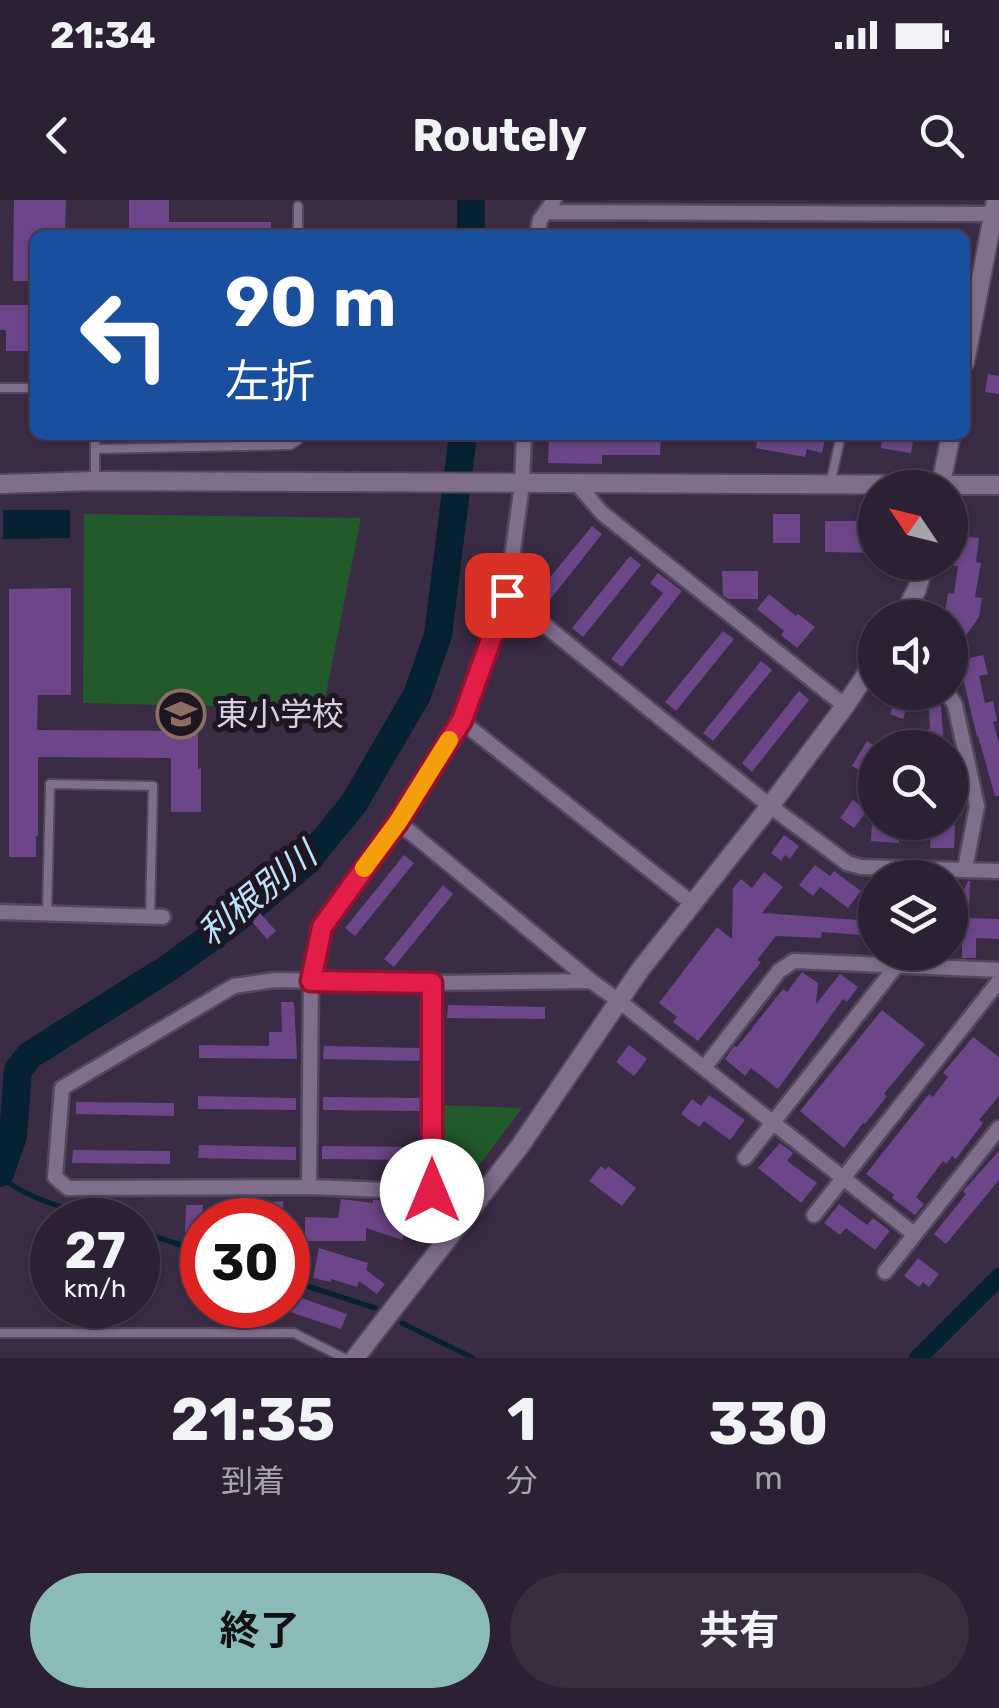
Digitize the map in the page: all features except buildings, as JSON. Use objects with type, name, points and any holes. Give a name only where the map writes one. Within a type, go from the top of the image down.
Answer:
[{"type":"street","points":[[538,230],[550,206],[994,207],[970,330]]},
{"type":"street","points":[[309,1187],[311,981],[322,927],[398,822],[462,720],[507,595],[524,440]]},
{"type":"street","points":[[944,470],[950,440]]},
{"type":"street","points":[[0,484],[858,485]]},
{"type":"street","points":[[578,485],[602,513],[845,706]]},
{"type":"street","points":[[968,486],[999,485]]},
{"type":"street","points":[[507,595],[770,806],[846,864],[858,867]]},
{"type":"street","points":[[355,1358],[479,1198],[619,1001],[858,686]]},
{"type":"street","points":[[956,710],[977,806],[966,860]]},
{"type":"street","points":[[462,720],[693,904]]},
{"type":"street","points":[[398,822],[591,982],[914,1234]]},
{"type":"street","points":[[968,869],[999,871]]},
{"type":"street","points":[[0,912],[157,917]]},
{"type":"street","points":[[704,1068],[779,971],[794,962],[858,965]]},
{"type":"street","points":[[968,969],[999,970]]},
{"type":"street","points":[[746,1158],[893,970]]},
{"type":"street","points":[[479,1198],[464,1192],[309,1187],[68,1188],[54,1177],[62,1088],[234,986],[276,980],[591,982]]},
{"type":"street","points":[[814,1215],[999,980]]},
{"type":"street","points":[[432,983],[432,1191]]},
{"type":"street","points":[[885,1272],[999,1128]]},
{"type":"lane","points":[[298,206],[298,230]]},
{"type":"lane","points":[[0,388],[30,388]]},
{"type":"lane","points":[[95,440],[95,482]]},
{"type":"lane","points":[[95,448],[290,445],[298,440]]},
{"type":"lane","points":[[830,485],[840,440]]},
{"type":"lane","points":[[48,913],[50,784],[153,786],[157,917]]},
{"type":"lane","points":[[0,1333],[294,1333],[344,1358]]},
{"type":"green space","points":[[84,514],[361,518],[323,709],[83,703]]},
{"type":"green space","points":[[441,1105],[522,1108],[468,1180],[445,1182],[440,1175]]},
{"type":"water","points":[[3,510],[70,510],[70,538],[3,539]]},
{"type":"waterway","name":"利根別川","points":[[471,200],[471,230]]},
{"type":"waterway","name":"利根別川","points":[[0,1173],[13,1136],[18,1070],[30,1055],[170,967],[252,907],[307,861],[354,803],[417,695],[438,635],[462,440]]},
{"type":"waterway","points":[[0,1176],[36,1198]]},
{"type":"waterway","points":[[160,1238],[180,1245]]},
{"type":"waterway","points":[[918,1358],[999,1277]]},
{"type":"waterway","points":[[310,1287],[375,1308]]},
{"type":"waterway","points":[[402,1323],[473,1358]]},
{"type":"slow traffic","points":[[364,868],[449,740]]},
{"type":"place","name":"東小学校","points":[[181,714]]},
{"type":"route","points":[[432,1191],[432,983],[311,981],[322,927],[398,822],[462,720],[507,595]]}]
